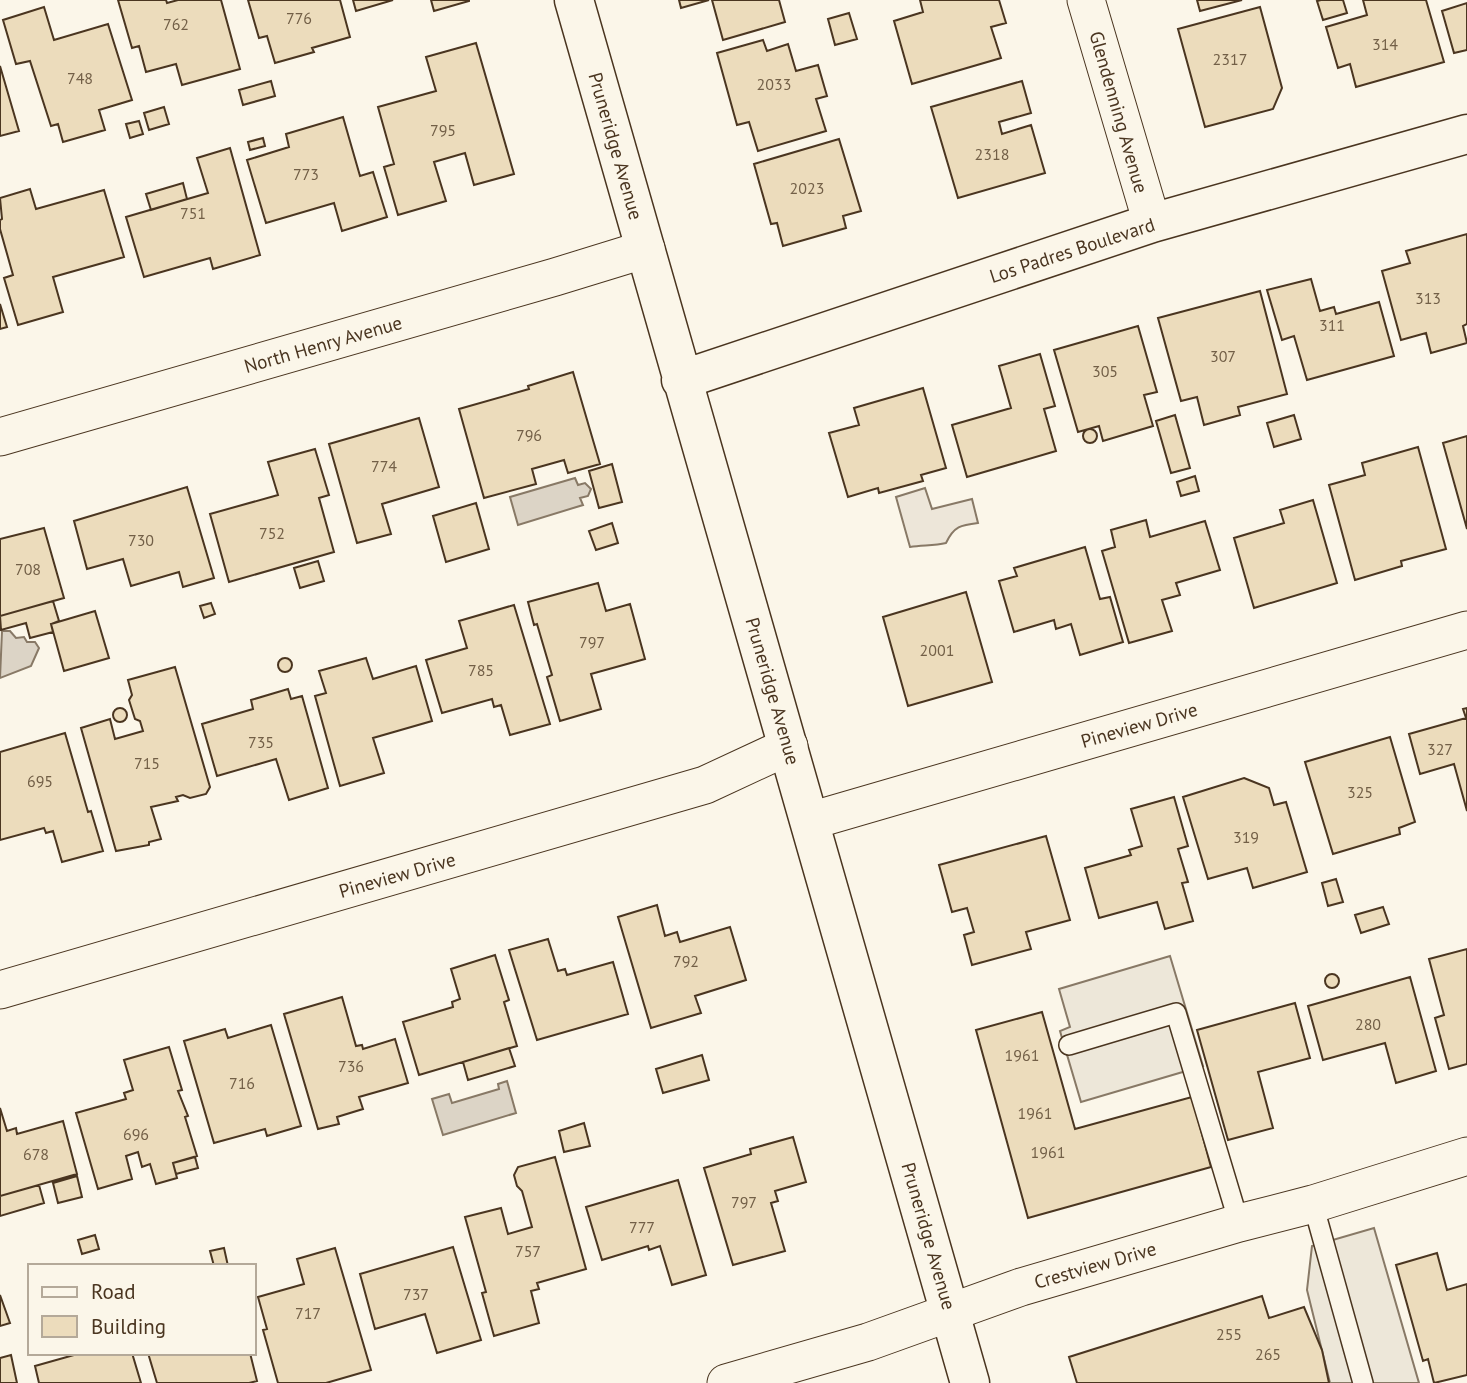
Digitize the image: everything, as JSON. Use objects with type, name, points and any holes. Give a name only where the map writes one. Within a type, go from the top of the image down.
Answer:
[{"type":"main road","name":"Pruneridge Avenue","points":[[573,0],[970,1383]]},
{"type":"main road","name":"Los Padres Boulevard","points":[[681,380],[1152,223],[1467,134]]},
{"type":"street","name":"Glendenning Avenue","points":[[1086,0],[1152,223]]},
{"type":"street","name":"North Henry Avenue","points":[[0,437],[646,249]]},
{"type":"street","name":"Pineview Drive","points":[[810,821],[1467,630]]},
{"type":"street","name":"Pineview Drive","points":[[0,990],[705,785],[789,746]]},
{"type":"street","name":"Crestview Drive","points":[[726,1383],[869,1342],[1021,1287],[1313,1204],[1467,1156]]},
{"type":"lane","points":[[1069,1045],[1176,1013],[1239,1223]]},
{"type":"lane","points":[[1313,1204],[1363,1383]]},
{"type":"shaded area","points":[[575,478],[578,485],[585,483],[591,489],[588,496],[580,498],[583,505],[518,525],[510,497]]},
{"type":"shaded area","points":[[925,488],[932,509],[972,499],[978,523],[959,527],[946,543],[910,547],[896,497]]},
{"type":"shaded area","points":[[2,631],[10,631],[16,638],[24,637],[27,642],[35,642],[39,648],[31,666],[0,678]]},
{"type":"shaded area","points":[[1170,956],[1203,1066],[1081,1102],[1060,1031],[1070,1027],[1059,989]]},
{"type":"shaded area","points":[[507,1081],[516,1113],[443,1135],[432,1099],[449,1094],[452,1103],[499,1089],[498,1084]]},
{"type":"shaded area","points":[[1374,1228],[1419,1383],[1330,1383],[1307,1290],[1312,1246]]},
{"type":"building","points":[[118,0],[166,0],[167,3],[178,0],[221,0],[240,69],[182,85],[176,64],[146,72],[139,46],[132,48]]},
{"type":"building","points":[[248,0],[340,0],[350,37],[312,48],[314,52],[275,63],[267,36],[259,38]]},
{"type":"building","points":[[353,0],[393,0],[356,11]]},
{"type":"building","points":[[431,0],[469,0],[469,1],[434,11]]},
{"type":"building","points":[[679,0],[709,0],[681,8]]},
{"type":"building","points":[[712,0],[779,0],[785,22],[723,40]]},
{"type":"building","points":[[920,0],[999,0],[1006,23],[991,27],[1001,58],[912,84],[894,21],[923,12]]},
{"type":"building","points":[[1197,0],[1242,0],[1200,11]]},
{"type":"building","points":[[1343,0],[1347,13],[1323,20],[1317,1]]},
{"type":"building","points":[[1363,0],[1426,0],[1444,62],[1356,87],[1350,64],[1338,68],[1326,27],[1367,15]]},
{"type":"building","points":[[1467,3],[1467,50],[1454,53],[1442,11]]},
{"type":"building","points":[[44,7],[54,40],[108,24],[132,100],[99,110],[105,130],[63,142],[58,124],[51,126],[30,61],[16,64],[3,20]]},
{"type":"building","points":[[1260,7],[1282,88],[1273,109],[1205,127],[1178,29]]},
{"type":"building","points":[[849,13],[857,39],[835,45],[828,19]]},
{"type":"building","points":[[763,40],[767,51],[788,44],[796,71],[818,65],[827,96],[816,99],[826,131],[758,151],[749,122],[737,125],[717,53]]},
{"type":"building","points":[[476,43],[514,174],[474,185],[465,153],[434,162],[446,201],[398,215],[384,167],[394,164],[378,107],[436,91],[426,57]]},
{"type":"building","points":[[0,66],[19,131],[0,136]]},
{"type":"building","points":[[271,81],[275,96],[243,105],[239,90]]},
{"type":"building","points":[[1022,81],[1031,113],[999,122],[1002,134],[1031,125],[1045,173],[958,198],[931,107]]},
{"type":"building","points":[[164,107],[169,124],[149,130],[144,113]]},
{"type":"building","points":[[343,117],[360,176],[373,172],[387,217],[342,231],[334,203],[266,223],[247,160],[289,147],[286,134]]},
{"type":"building","points":[[139,121],[143,134],[130,138],[126,124]]},
{"type":"building","points":[[263,138],[265,146],[250,150],[248,142]]},
{"type":"building","points":[[839,139],[861,211],[843,216],[846,228],[783,246],[777,223],[771,224],[754,164]]},
{"type":"building","points":[[230,148],[260,255],[213,269],[210,258],[144,277],[126,217],[208,193],[197,158]]},
{"type":"building","points":[[183,183],[187,199],[151,210],[146,194]]},
{"type":"building","points":[[30,189],[36,209],[104,190],[124,257],[53,277],[63,312],[18,325],[4,278],[13,275],[0,229],[0,198]]},
{"type":"building","points":[[1467,234],[1467,324],[1463,326],[1467,343],[1431,353],[1426,333],[1401,340],[1382,271],[1410,263],[1406,251]]},
{"type":"building","points":[[1311,279],[1320,311],[1334,307],[1336,314],[1379,302],[1394,356],[1307,380],[1294,336],[1282,340],[1267,290]]},
{"type":"building","points":[[1260,291],[1287,394],[1238,407],[1240,415],[1204,425],[1197,397],[1181,401],[1158,318]]},
{"type":"building","points":[[0,304],[7,327],[0,329]]},
{"type":"building","points":[[1138,326],[1157,392],[1144,395],[1153,426],[1103,441],[1099,426],[1078,432],[1054,350]]},
{"type":"building","points":[[1040,354],[1055,406],[1044,409],[1056,451],[967,477],[952,425],[1011,408],[999,366]]},
{"type":"building","points":[[573,372],[600,464],[568,473],[564,460],[532,469],[536,484],[484,498],[459,409],[529,389],[528,386]]},
{"type":"building","points":[[923,388],[946,468],[921,475],[923,481],[879,493],[878,488],[848,497],[829,433],[859,425],[854,408]]},
{"type":"building","points":[[1175,415],[1190,468],[1171,473],[1156,421]]},
{"type":"building","points":[[1294,415],[1301,439],[1274,447],[1267,423]]},
{"type":"building","points":[[419,418],[439,487],[382,504],[391,534],[357,543],[329,444]]},
{"type":"building","points":[[1087,429],[1093,429],[1097,436],[1093,443],[1087,443],[1083,439],[1083,433]]},
{"type":"building","points":[[1467,436],[1467,529],[1443,443]]},
{"type":"building","points":[[1418,447],[1446,549],[1401,561],[1402,566],[1355,580],[1329,485],[1365,475],[1362,463]]},
{"type":"building","points":[[315,449],[329,495],[319,498],[334,552],[229,582],[210,514],[278,495],[268,462]]},
{"type":"building","points":[[612,464],[622,502],[599,508],[589,471]]},
{"type":"building","points":[[1195,476],[1199,491],[1181,496],[1177,482]]},
{"type":"building","points":[[187,487],[214,578],[183,587],[179,572],[131,586],[123,559],[87,569],[74,521]]},
{"type":"building","points":[[1313,500],[1337,583],[1254,608],[1234,538],[1284,523],[1280,510]]},
{"type":"building","points":[[476,503],[489,549],[446,562],[433,516]]},
{"type":"building","points":[[1146,520],[1150,537],[1205,521],[1220,570],[1176,583],[1180,595],[1162,600],[1172,631],[1129,643],[1102,551],[1115,547],[1111,530]]},
{"type":"building","points":[[612,523],[618,543],[596,550],[589,531]]},
{"type":"building","points":[[44,528],[64,598],[0,616],[0,539]]},
{"type":"building","points":[[1085,547],[1100,599],[1110,597],[1123,642],[1080,655],[1071,624],[1056,629],[1054,620],[1014,632],[999,581],[1017,576],[1014,568]]},
{"type":"building","points":[[318,561],[324,581],[300,588],[294,568]]},
{"type":"building","points":[[598,583],[606,611],[630,604],[645,659],[591,674],[601,709],[560,721],[547,677],[552,675],[528,602]]},
{"type":"building","points":[[966,592],[992,682],[908,706],[883,617]]},
{"type":"building","points":[[53,601],[59,621],[51,624],[53,632],[30,638],[26,623],[1,630],[0,616]]},
{"type":"building","points":[[211,603],[215,614],[204,618],[200,606]]},
{"type":"building","points":[[514,605],[550,724],[510,735],[501,705],[494,707],[492,699],[442,713],[426,660],[467,648],[459,621]]},
{"type":"building","points":[[95,611],[109,658],[64,671],[51,624]]},
{"type":"building","points":[[282,658],[288,658],[292,665],[288,672],[282,672],[278,668],[278,662]]},
{"type":"building","points":[[366,658],[373,679],[416,666],[432,721],[373,738],[384,773],[340,786],[315,696],[326,693],[319,671]]},
{"type":"building","points":[[175,667],[210,787],[206,794],[190,798],[183,795],[176,797],[178,801],[151,807],[161,839],[149,842],[149,845],[116,851],[81,728],[110,719],[115,739],[143,731],[140,721],[135,719],[129,700],[132,695],[128,680]]},
{"type":"building","points":[[288,689],[291,699],[302,696],[328,788],[289,800],[276,759],[217,776],[202,724],[253,709],[251,700]]},
{"type":"building","points":[[117,708],[123,708],[127,715],[123,722],[117,722],[113,718],[113,712]]},
{"type":"building","points":[[1467,708],[1467,811],[1454,764],[1420,774],[1409,734],[1466,718],[1463,709]]},
{"type":"building","points":[[65,733],[88,812],[91,811],[103,851],[62,862],[53,831],[46,833],[44,828],[0,840],[0,752]]},
{"type":"building","points":[[1390,737],[1415,822],[1399,828],[1400,834],[1333,854],[1305,762]]},
{"type":"building","points":[[1244,778],[1269,788],[1274,805],[1286,802],[1307,872],[1253,888],[1247,868],[1208,879],[1183,797]]},
{"type":"building","points":[[1174,797],[1188,846],[1178,849],[1188,882],[1182,883],[1193,921],[1165,929],[1157,902],[1099,918],[1085,868],[1131,855],[1129,850],[1142,846],[1131,809]]},
{"type":"building","points":[[1046,836],[1070,920],[1026,932],[1031,949],[972,965],[964,935],[974,932],[967,908],[952,912],[939,865]]},
{"type":"building","points":[[1336,879],[1343,902],[1328,906],[1322,883]]},
{"type":"building","points":[[657,905],[665,936],[677,932],[680,942],[730,927],[746,980],[695,996],[701,1013],[651,1028],[618,917]]},
{"type":"building","points":[[1383,907],[1389,924],[1361,933],[1355,915]]},
{"type":"building","points":[[548,939],[558,971],[565,969],[567,975],[613,962],[628,1014],[537,1040],[509,950]]},
{"type":"building","points":[[1467,949],[1467,1064],[1449,1069],[1435,1018],[1444,1015],[1429,959]]},
{"type":"building","points":[[495,955],[509,1000],[504,1002],[517,1046],[419,1075],[403,1022],[453,1007],[452,1002],[460,999],[451,969]]},
{"type":"building","points":[[1329,974],[1335,974],[1339,981],[1335,988],[1329,988],[1325,984],[1325,978]]},
{"type":"building","points":[[1410,977],[1436,1071],[1396,1083],[1385,1043],[1323,1060],[1308,1006]]},
{"type":"building","points":[[342,997],[356,1046],[362,1045],[363,1049],[395,1039],[408,1083],[359,1097],[363,1109],[337,1117],[339,1124],[318,1129],[284,1014]]},
{"type":"building","points":[[1295,1003],[1310,1058],[1258,1072],[1273,1128],[1228,1140],[1197,1030]]},
{"type":"building","points":[[1042,1012],[1075,1129],[1192,1097],[1211,1167],[1028,1218],[976,1030]]},
{"type":"building","points":[[271,1025],[301,1126],[267,1136],[265,1129],[214,1143],[184,1041],[225,1029],[228,1038]]},
{"type":"building","points":[[169,1047],[182,1090],[178,1091],[188,1116],[185,1117],[197,1156],[173,1163],[177,1178],[156,1184],[150,1164],[142,1167],[138,1152],[126,1156],[132,1179],[98,1189],[76,1113],[126,1099],[124,1093],[133,1090],[124,1060]]},
{"type":"building","points":[[509,1048],[515,1066],[468,1080],[463,1062]]},
{"type":"building","points":[[702,1055],[709,1080],[663,1093],[656,1069]]},
{"type":"building","points":[[0,1108],[7,1131],[16,1128],[17,1134],[63,1121],[77,1174],[0,1196]]},
{"type":"building","points":[[584,1123],[590,1146],[564,1152],[559,1131]]},
{"type":"building","points":[[793,1137],[806,1182],[775,1191],[778,1201],[771,1203],[785,1251],[733,1265],[704,1168],[751,1154],[750,1149]]},
{"type":"building","points":[[195,1157],[198,1168],[176,1174],[173,1163]]},
{"type":"building","points":[[555,1157],[586,1269],[537,1283],[539,1289],[531,1291],[539,1323],[494,1336],[482,1293],[486,1292],[465,1217],[501,1208],[508,1234],[532,1227],[522,1191],[517,1186],[514,1175],[518,1167]]},
{"type":"building","points":[[77,1176],[82,1197],[58,1203],[53,1183]]},
{"type":"building","points":[[678,1180],[706,1275],[672,1285],[660,1246],[649,1250],[648,1246],[602,1260],[586,1207]]},
{"type":"building","points":[[39,1185],[44,1203],[0,1216],[0,1196]]},
{"type":"building","points":[[95,1235],[99,1249],[82,1254],[78,1240]]},
{"type":"building","points":[[453,1247],[481,1340],[437,1353],[425,1314],[375,1329],[360,1274]]},
{"type":"building","points":[[224,1248],[228,1264],[213,1264],[210,1251]]},
{"type":"building","points":[[335,1248],[371,1370],[326,1383],[278,1383],[263,1330],[267,1329],[258,1297],[304,1284],[297,1259]]},
{"type":"building","points":[[1437,1253],[1447,1290],[1467,1284],[1467,1375],[1434,1383],[1428,1359],[1423,1361],[1396,1265]]},
{"type":"building","points":[[0,1295],[10,1323],[0,1326]]},
{"type":"building","points":[[1262,1296],[1269,1318],[1304,1307],[1322,1350],[1329,1383],[1077,1383],[1069,1357]]},
{"type":"building","points":[[11,1355],[17,1383],[0,1383],[0,1358]]},
{"type":"building","points":[[74,1355],[133,1355],[141,1383],[39,1383],[35,1366]]},
{"type":"building","points":[[149,1355],[250,1355],[257,1381],[249,1383],[157,1383]]}]
